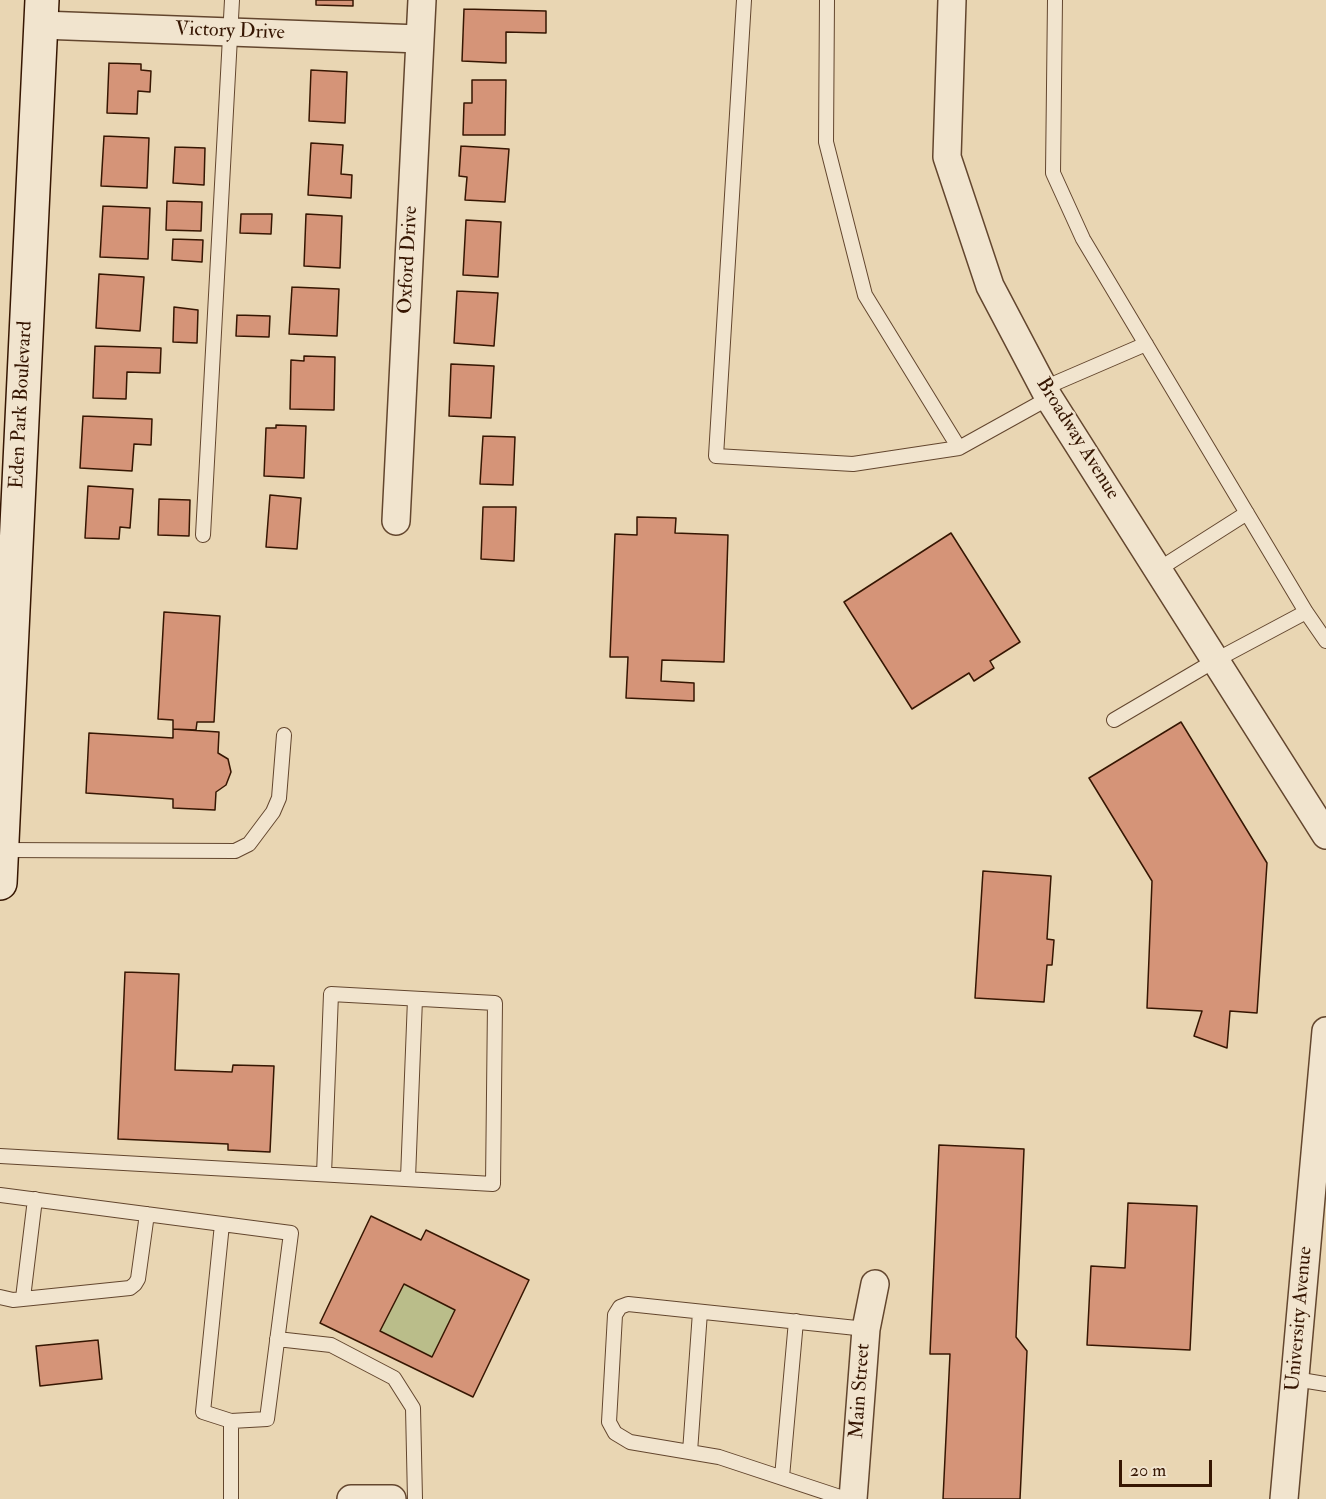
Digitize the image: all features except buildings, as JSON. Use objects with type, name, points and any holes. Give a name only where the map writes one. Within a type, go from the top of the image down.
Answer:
[{"type":"main road","name":"Eden Park Boulevard","points":[[0,883],[41,12]]},
{"type":"street","name":"Oxford Drive","points":[[396,521],[422,0]]},
{"type":"street","name":"Broadway Avenue","points":[[952,0],[947,157],[990,286],[1047,393],[1326,835]]},
{"type":"street","name":"Victory Drive","points":[[41,12],[231,32],[420,39]]},
{"type":"street","name":"University Avenue","points":[[1284,1499],[1322,1125],[1326,1031]]},
{"type":"street","name":"Main Street","points":[[853,1499],[866,1329],[875,1284]]},
{"type":"street","points":[[351,1499],[392,1499]]},
{"type":"lane","points":[[203,535],[232,0]]},
{"type":"lane","points":[[744,0],[716,456],[853,464],[959,448],[1047,393],[1146,344]]},
{"type":"lane","points":[[827,0],[826,142],[865,295],[959,448]]},
{"type":"lane","points":[[1055,0],[1053,173],[1083,239],[1306,612],[1326,640]]},
{"type":"lane","points":[[1159,569],[1247,513]]},
{"type":"lane","points":[[1114,720],[1216,660],[1306,612]]},
{"type":"lane","points":[[2,850],[235,851],[249,844],[273,812],[279,798],[284,735]]},
{"type":"lane","points":[[0,1156],[493,1184],[495,1003],[331,994],[324,1174]]},
{"type":"lane","points":[[408,1178],[415,999]]},
{"type":"lane","points":[[0,1195],[291,1233],[267,1419],[231,1421],[203,1412],[222,1224]]},
{"type":"lane","points":[[23,1298],[35,1199]]},
{"type":"lane","points":[[0,1297],[13,1300],[130,1288],[138,1279],[147,1214]]},
{"type":"lane","points":[[846,1499],[719,1456],[630,1442],[615,1433],[609,1422],[615,1315],[620,1307],[628,1304],[866,1329]]},
{"type":"lane","points":[[690,1452],[700,1312]]},
{"type":"lane","points":[[782,1477],[796,1321]]},
{"type":"lane","points":[[277,1339],[331,1345],[394,1378],[413,1408],[415,1499]]},
{"type":"lane","points":[[1295,1379],[1326,1384]]},
{"type":"lane","points":[[231,1421],[231,1499]]},
{"type":"green space","points":[[404,1284],[455,1310],[432,1357],[380,1331]]}]
